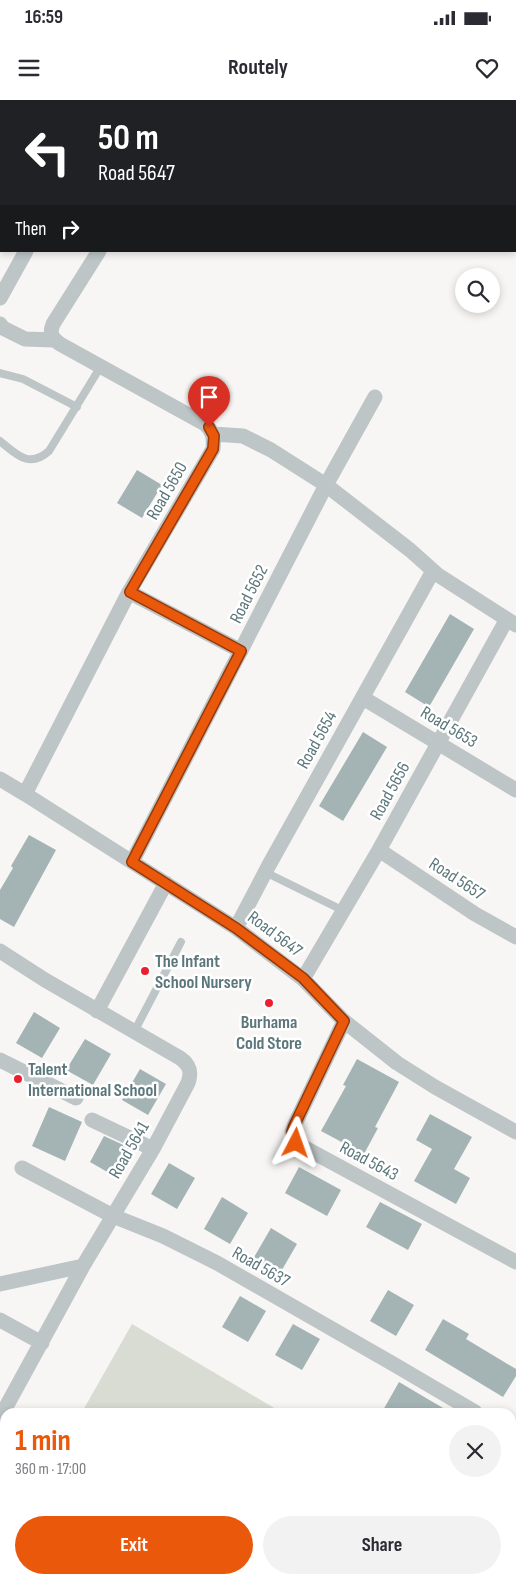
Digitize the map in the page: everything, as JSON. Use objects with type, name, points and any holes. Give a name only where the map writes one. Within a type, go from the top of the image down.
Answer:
[{"type":"street","points":[[0,298],[25,252]]},
{"type":"street","points":[[53,340],[50,330],[53,324],[98,252]]},
{"type":"street","points":[[0,324],[2,328],[25,339],[53,340],[205,424],[213,434],[236,435],[249,438],[270,450],[326,485],[410,550],[433,571],[511,622]]},
{"type":"street","name":"Road 5652","points":[[132,862],[326,485],[375,397]]},
{"type":"street","name":"Road 5650","points":[[25,794],[130,592],[210,454],[214,442],[213,434]]},
{"type":"street","name":"Road 5654","points":[[236,928],[265,872],[433,571]]},
{"type":"street","points":[[130,592],[241,651]]},
{"type":"street","name":"Road 5656","points":[[303,978],[511,622]]},
{"type":"street","name":"Road 5653","points":[[363,698],[516,790]]},
{"type":"street","name":"Road 5647","points":[[0,779],[236,928],[303,978],[344,1021],[396,1063],[516,1132]]},
{"type":"street","name":"Road 5657","points":[[379,850],[475,914],[516,937]]},
{"type":"street","points":[[98,1011],[166,883]]},
{"type":"street","name":"Road 5641","points":[[0,951],[45,980],[185,1062],[190,1072],[188,1083],[152,1149],[83,1266],[5,1408]]},
{"type":"street","name":"Road 5643","points":[[344,1021],[294,1126],[292,1132],[296,1143],[516,1262]]},
{"type":"street","points":[[0,1060],[76,1098]]},
{"type":"street","points":[[92,1120],[152,1149]]},
{"type":"street","name":"Road 5637","points":[[22,1168],[113,1216],[163,1236],[217,1263],[468,1408]]},
{"type":"street","points":[[0,1284],[83,1266]]},
{"type":"street","points":[[0,1320],[42,1343]]},
{"type":"lane","points":[[0,440],[24,459],[39,459],[49,451],[101,366]]},
{"type":"lane","points":[[0,373],[22,379],[77,407]]},
{"type":"lane","points":[[265,872],[342,910]]},
{"type":"lane","points":[[134,1032],[181,942]]},
{"type":"shaded area","points":[[132,1324],[274,1408],[84,1408]]},
{"type":"building","points":[[137,470],[162,485],[142,518],[117,503]]},
{"type":"building","points":[[450,614],[474,629],[429,707],[405,692]]},
{"type":"building","points":[[363,732],[387,747],[343,821],[319,806]]},
{"type":"building","points":[[29,835],[56,850],[14,927],[0,919],[0,890]]},
{"type":"building","points":[[34,1012],[60,1028],[42,1058],[16,1043]]},
{"type":"building","points":[[85,1039],[111,1054],[93,1085],[66,1070]]},
{"type":"building","points":[[357,1059],[399,1082],[375,1127],[378,1128],[364,1154],[321,1131],[346,1086],[343,1085]]},
{"type":"building","points":[[140,1069],[166,1084],[148,1115],[122,1100]]},
{"type":"building","points":[[49,1107],[82,1122],[65,1161],[32,1146]]},
{"type":"building","points":[[430,1114],[472,1137],[454,1169],[470,1178],[456,1204],[414,1181],[432,1149],[416,1140]]},
{"type":"building","points":[[104,1136],[132,1149],[116,1177],[90,1162]]},
{"type":"building","points":[[169,1163],[195,1178],[177,1209],[151,1194]]},
{"type":"building","points":[[299,1167],[341,1190],[327,1216],[285,1193]]},
{"type":"building","points":[[222,1197],[248,1213],[230,1244],[204,1229]]},
{"type":"building","points":[[380,1202],[422,1224],[408,1250],[366,1227]]},
{"type":"building","points":[[271,1228],[297,1244],[279,1275],[253,1259]]},
{"type":"building","points":[[388,1290],[414,1305],[396,1336],[370,1321]]},
{"type":"building","points":[[240,1296],[266,1311],[248,1342],[222,1327]]},
{"type":"building","points":[[443,1319],[469,1334],[466,1339],[516,1369],[516,1376],[503,1397],[425,1350]]},
{"type":"building","points":[[293,1324],[320,1339],[302,1370],[275,1355]]},
{"type":"building","points":[[399,1382],[443,1408],[384,1408]]},
{"type":"place","name":"The Infant School Nursery","points":[[145,971]]},
{"type":"place","name":"Burhama Cold Store","points":[[269,1003]]},
{"type":"place","name":"Talent International School","points":[[18,1079]]},
{"type":"route","points":[[209,427],[214,436],[213,449],[130,592],[241,651],[132,862],[236,928],[303,978],[344,1021],[294,1126],[292,1132],[296,1143]]}]
